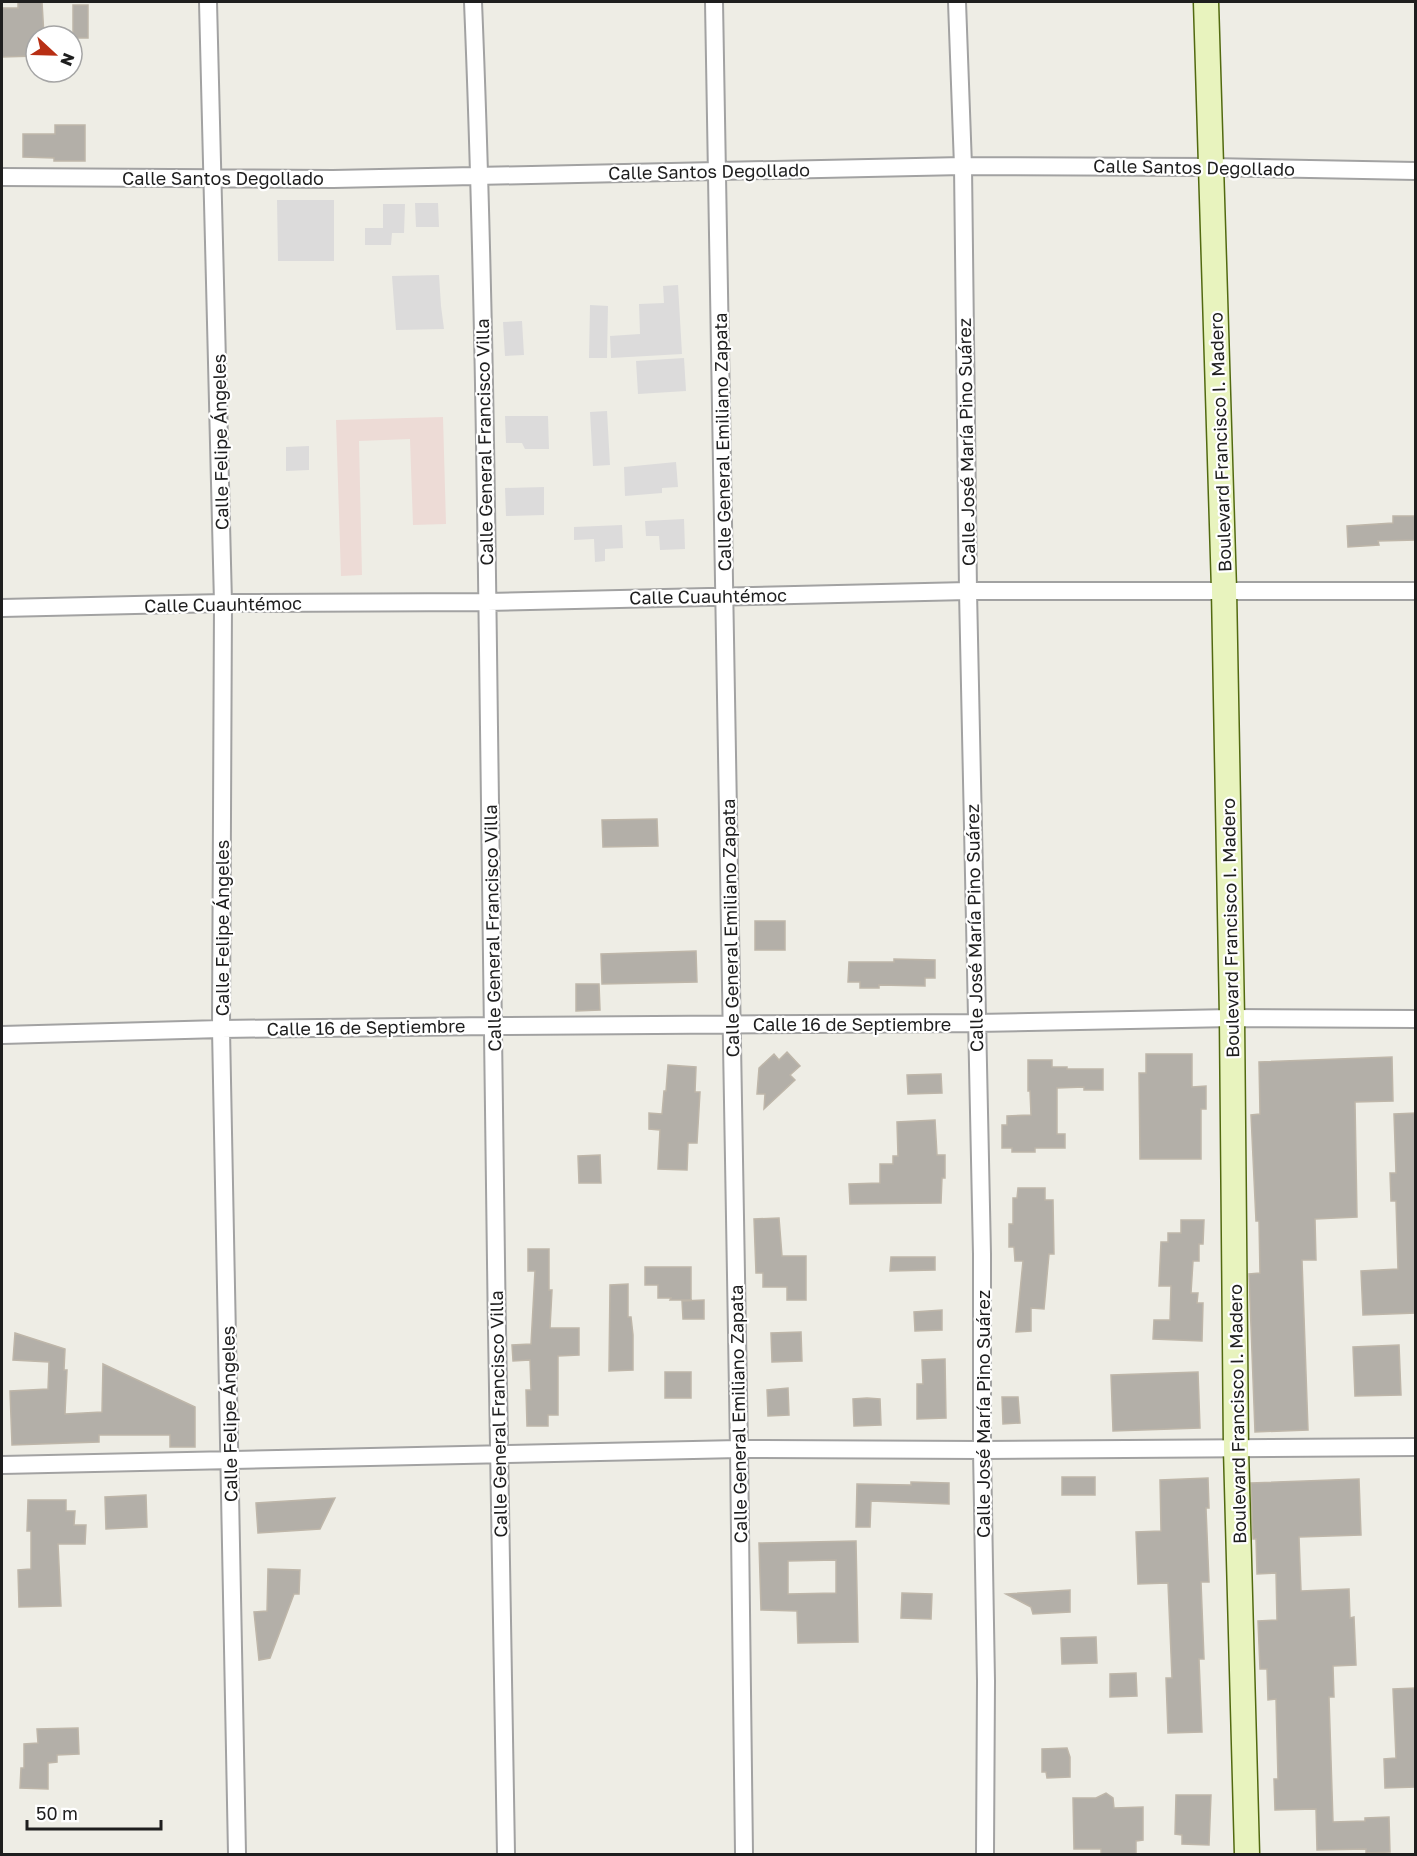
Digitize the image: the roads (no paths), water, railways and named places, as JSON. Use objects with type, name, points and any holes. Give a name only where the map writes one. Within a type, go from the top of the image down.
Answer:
[{"type":"street","name":"Calle Felipe Ángeles","points":[[208,2],[224,603],[221,1029],[237,1854]]},
{"type":"street","name":"Calle General Francisco Villa","points":[[473,2],[480,175],[498,1454],[506,1854]]},
{"type":"street","name":"Calle General Emiliano Zapata","points":[[714,2],[744,1854]]},
{"type":"street","name":"Calle José María Pino Suárez","points":[[957,2],[963,166],[968,591],[982,1254],[982,1450],[986,1681],[985,1854]]},
{"type":"street","name":"Boulevard Francisco I. Madero","points":[[1206,2],[1224,590],[1232,1018],[1236,1449],[1247,1854]]},
{"type":"street","name":"Calle Santos Degollado","points":[[2,177],[333,178],[963,166],[1416,171]]},
{"type":"street","name":"Calle Cuauhtémoc","points":[[2,608],[224,603],[487,602],[968,591],[1416,591]]},
{"type":"street","name":"Calle 16 de Septiembre","points":[[2,1035],[221,1029],[976,1023],[1232,1018],[1416,1019]]},
{"type":"street","points":[[2,1464],[739,1449],[1416,1447]]}]
